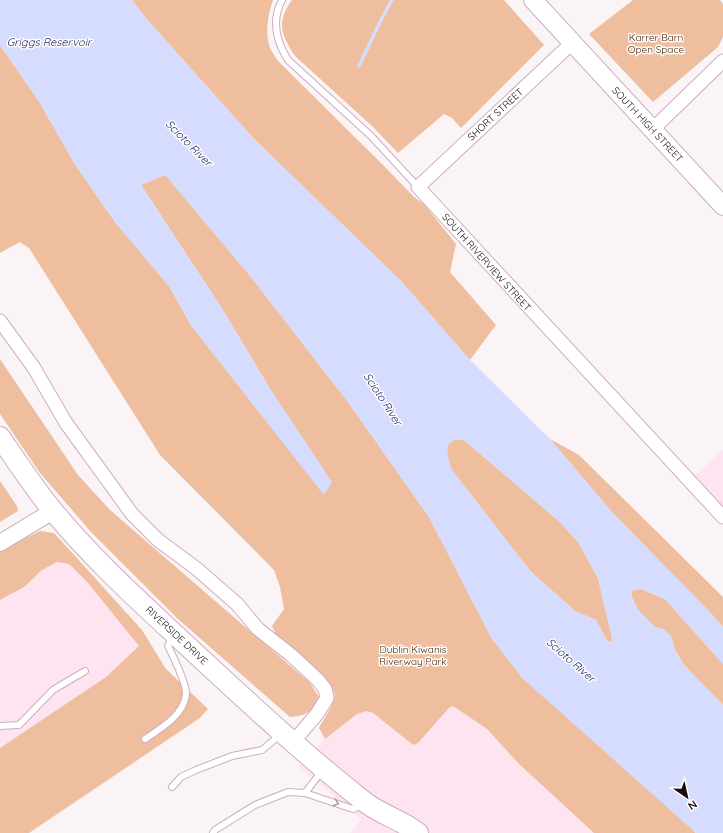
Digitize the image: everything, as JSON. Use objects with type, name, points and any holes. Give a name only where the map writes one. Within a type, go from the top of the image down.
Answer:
[{"type":"main road","name":"SOUTH HIGH STREET","points":[[533,0],[723,206]]},
{"type":"main road","name":"RIVERSIDE DRIVE","points":[[0,437],[53,511],[107,569],[288,738],[372,807],[397,833]]},
{"type":"main road","name":"RIVERSIDE DRIVE","points":[[372,807],[418,833]]},
{"type":"street","name":"SHORT STREET","points":[[418,187],[573,42]]},
{"type":"street","points":[[653,129],[723,61]]},
{"type":"street","name":"SOUTH RIVERVIEW STREET","points":[[418,187],[723,517]]},
{"type":"street","points":[[0,321],[34,368],[66,422],[132,514],[158,540],[196,569],[237,604],[258,629],[291,655],[318,680],[325,690],[327,698],[317,714],[288,738]]},
{"type":"street","points":[[0,543],[53,511]]},
{"type":"lane","name":"SOUTH RIVERVIEW STREET","points":[[282,0],[278,8],[275,27],[281,50],[288,60],[371,136],[418,187]]},
{"type":"lane","points":[[145,739],[168,723],[182,706],[186,694],[168,646],[174,633]]},
{"type":"lane","points":[[0,726],[19,725],[53,690],[85,671]]},
{"type":"lane","points":[[172,787],[181,777],[196,770],[232,756],[262,750],[270,744],[288,738]]},
{"type":"lane","points":[[304,794],[324,768]]},
{"type":"lane","points":[[214,833],[215,830],[255,804],[288,792],[304,794],[354,809],[372,807]]},
{"type":"shaded area","points":[[723,450],[723,507],[694,476]]},
{"type":"shaded area","points":[[57,562],[69,564],[88,583],[139,646],[106,677],[0,748],[0,600],[24,587],[42,570]]},
{"type":"shaded area","points":[[453,706],[487,729],[518,763],[594,833],[351,833],[361,819],[298,766],[325,739],[357,714],[367,711],[373,713],[413,745],[418,743],[449,708]]},
{"type":"green space","points":[[132,0],[273,0],[268,18],[267,32],[271,50],[278,61],[414,197],[424,204],[456,244],[450,272],[496,325],[470,360],[401,281],[254,139],[143,15]]},
{"type":"green space","points":[[292,0],[504,0],[544,45],[461,128],[452,118],[444,114],[398,153],[373,127],[295,56],[286,41],[282,28],[284,15]]},
{"type":"green space","name":"Karrer Barn Open Space","points":[[633,0],[720,0],[723,4],[723,37],[718,47],[653,102],[589,34]]},
{"type":"green space","name":"Dublin Kiwanis Riverway Park","points":[[0,45],[40,103],[74,163],[115,222],[169,286],[192,327],[269,387],[221,307],[141,185],[165,174],[251,277],[348,402],[429,517],[492,639],[696,833],[594,833],[518,763],[487,729],[453,706],[449,708],[418,743],[413,745],[373,713],[367,711],[357,714],[325,739],[319,728],[332,705],[334,692],[331,686],[317,671],[275,633],[272,626],[284,609],[280,587],[274,570],[160,455],[29,248],[20,242],[0,253]]},
{"type":"green space","points":[[0,359],[78,475],[110,510],[310,683],[319,697],[311,710],[300,716],[290,717],[178,619],[91,532],[40,473],[0,414]]},
{"type":"green space","points":[[455,439],[464,440],[560,522],[578,542],[598,578],[612,638],[611,642],[607,641],[596,620],[575,611],[531,572],[451,469],[447,454],[448,445]]},
{"type":"green space","points":[[550,439],[579,455],[723,597],[723,627],[611,511]]},
{"type":"green space","points":[[0,481],[17,506],[18,511],[0,522]]},
{"type":"green space","points":[[40,531],[54,533],[142,630],[166,669],[208,709],[200,718],[29,833],[0,833],[0,748],[106,677],[139,646],[88,583],[69,564],[57,562],[42,570],[24,587],[0,600],[0,551]]},
{"type":"green space","points":[[641,589],[665,599],[723,664],[723,705],[684,665],[675,650],[671,636],[663,629],[655,627],[638,610],[631,595],[633,590]]},
{"type":"water","points":[[0,0],[132,0],[143,15],[254,139],[401,281],[470,360],[550,439],[611,511],[712,614],[723,627],[723,664],[665,599],[641,589],[633,590],[631,595],[638,610],[655,627],[663,629],[671,636],[675,650],[684,665],[723,705],[723,833],[696,833],[522,678],[492,639],[429,517],[348,402],[251,277],[165,175],[141,185],[221,307],[269,387],[332,482],[324,495],[192,327],[169,286],[115,222],[74,163],[40,103],[0,45]],"holes":[[[455,439],[464,440],[560,522],[578,542],[598,578],[612,638],[611,642],[607,641],[596,620],[575,611],[531,572],[451,469],[447,454],[448,445]]]},
{"type":"waterway","points":[[359,66],[392,0]]},
{"type":"water label","name":"Griggs Reservoir","points":[[49,42]]},
{"type":"water label","name":"Scioto River","points":[[189,143]]},
{"type":"water label","name":"Scioto River","points":[[383,399]]},
{"type":"water label","name":"Scioto River","points":[[571,660]]}]
